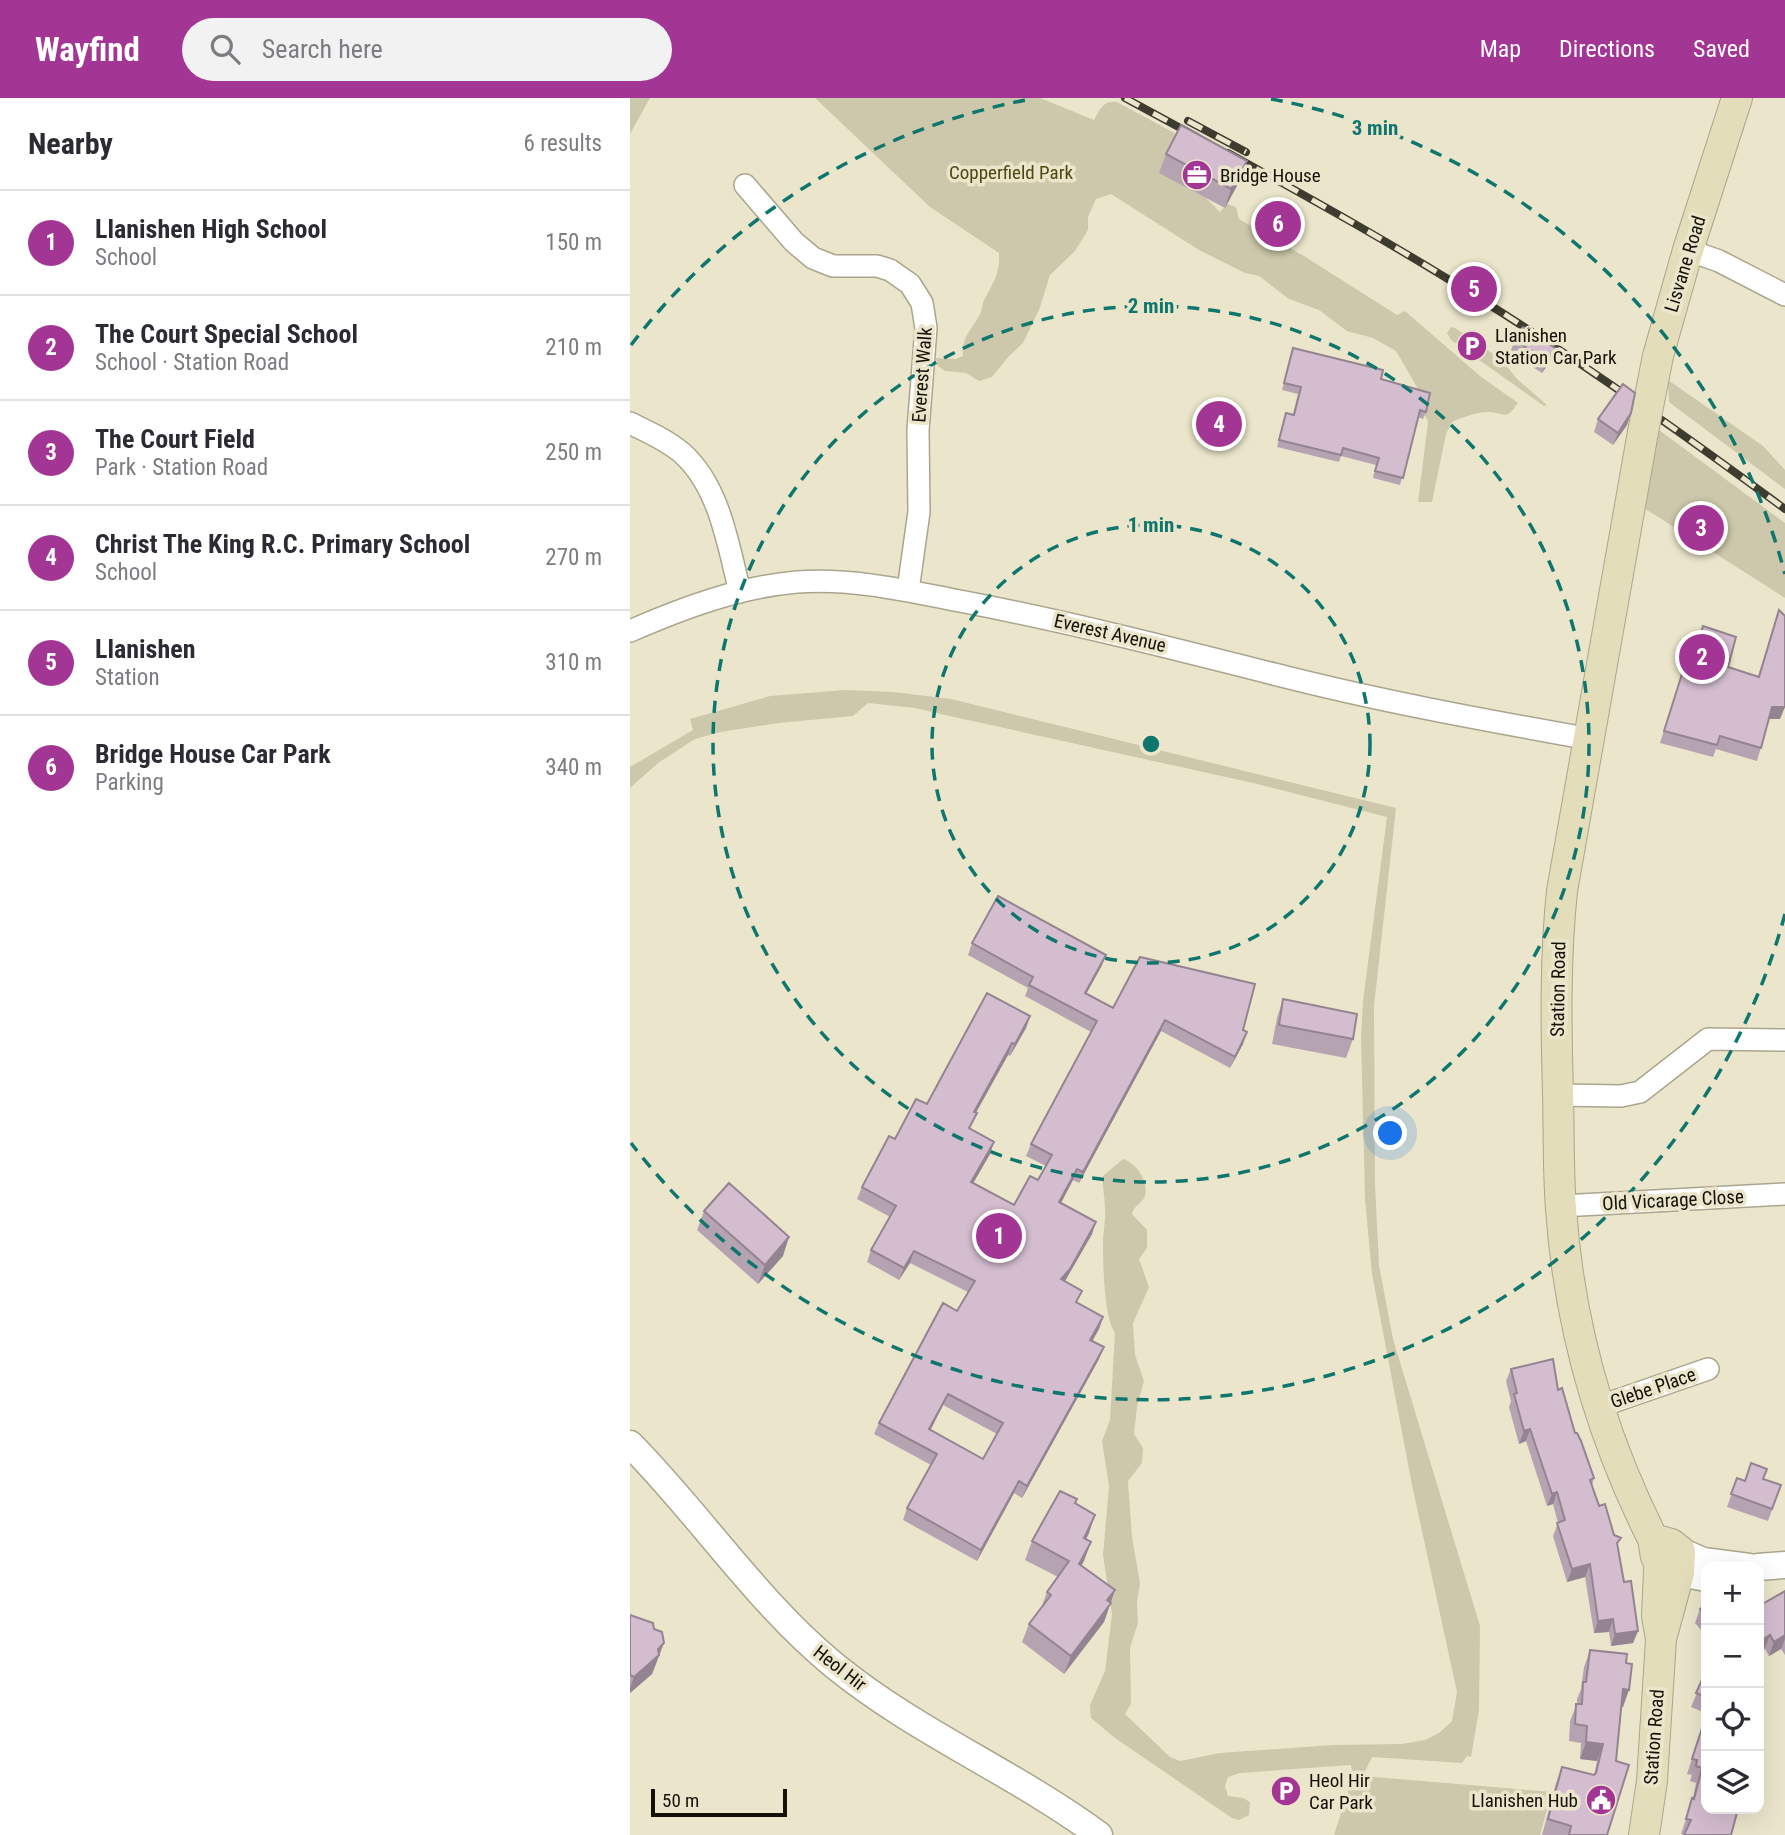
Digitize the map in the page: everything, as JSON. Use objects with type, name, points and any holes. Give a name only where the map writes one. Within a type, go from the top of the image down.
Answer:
[{"type":"main road","name":"Lisvane Road","points":[[1643,432],[1658,356],[1688,250],[1737,98]]},
{"type":"main road","name":"Station Road","points":[[1643,432],[1569,850],[1558,936],[1556,1008],[1561,1206],[1567,1266],[1591,1385],[1598,1407],[1676,1561],[1658,1570],[1657,1616],[1661,1639],[1652,1781],[1644,1835]]},
{"type":"street","name":"Everest Walk","points":[[745,184],[794,242],[813,258],[833,266],[877,266],[890,270],[910,284],[922,303],[926,328],[918,430],[919,512],[908,590]]},
{"type":"street","points":[[1688,250],[1719,261],[1785,295]]},
{"type":"street","points":[[630,423],[682,453],[700,475],[716,505],[740,592]]},
{"type":"street","name":"Everest Avenue","points":[[630,631],[676,612],[740,592],[797,582],[868,583],[1084,626],[1275,675],[1426,709],[1590,738]]},
{"type":"street","points":[[1558,1095],[1621,1096],[1640,1091],[1708,1039],[1785,1040]]},
{"type":"street","name":"Old Vicarage Close","points":[[1561,1206],[1785,1194]]},
{"type":"street","name":"Glebe Place","points":[[1598,1407],[1708,1369]]},
{"type":"street","name":"Heol Hir","points":[[632,1451],[769,1604],[829,1661],[855,1682],[906,1715],[1036,1793],[1099,1835]]},
{"type":"street","points":[[1676,1561],[1711,1562]]},
{"type":"street","points":[[1764,1566],[1785,1564]]},
{"type":"green space","points":[[630,98],[650,98],[630,134]]},
{"type":"green space","name":"Copperfield Park","points":[[815,98],[1040,98],[1094,120],[1105,104],[1117,102],[1245,171],[1247,179],[1205,197],[1220,212],[1227,204],[1236,207],[1239,219],[1304,256],[1397,315],[1405,311],[1480,376],[1518,403],[1506,415],[1481,412],[1452,422],[1446,434],[1432,502],[1418,502],[1428,422],[1423,411],[1424,399],[1396,351],[1373,338],[1347,331],[1319,310],[1289,299],[1259,276],[1245,273],[1199,250],[1111,194],[1096,199],[1088,217],[1088,230],[1075,251],[1050,275],[1039,310],[1023,343],[992,377],[979,381],[966,373],[945,371],[937,365],[936,358],[956,359],[963,356],[965,339],[980,314],[995,278],[999,253],[930,207]]},
{"type":"green space","points":[[1451,327],[1502,360],[1517,379],[1547,405],[1544,406],[1451,340],[1447,333]]},
{"type":"green space","points":[[1668,380],[1763,446],[1785,470],[1785,489],[1669,402]]},
{"type":"green space","points":[[1659,430],[1785,523],[1785,598],[1644,508]]},
{"type":"green space","points":[[845,690],[894,692],[951,699],[1396,808],[1374,1006],[1375,1185],[1379,1265],[1393,1339],[1480,1626],[1479,1710],[1471,1757],[1467,1756],[1462,1763],[1372,1757],[1363,1776],[1552,1792],[1540,1835],[1334,1835],[1353,1776],[1351,1765],[1240,1773],[1228,1777],[1225,1786],[1228,1796],[1250,1802],[1249,1815],[1239,1820],[1232,1818],[1115,1738],[1091,1718],[1090,1705],[1105,1671],[1112,1614],[1103,1555],[1109,1486],[1102,1441],[1110,1420],[1115,1333],[1108,1315],[1105,1290],[1103,1176],[1123,1159],[1137,1169],[1145,1184],[1145,1196],[1132,1214],[1147,1230],[1147,1248],[1139,1259],[1149,1287],[1133,1323],[1135,1355],[1144,1381],[1134,1434],[1143,1448],[1142,1463],[1128,1481],[1132,1537],[1140,1583],[1138,1623],[1130,1648],[1131,1704],[1125,1714],[1170,1757],[1180,1761],[1220,1753],[1333,1745],[1402,1744],[1425,1740],[1439,1733],[1452,1721],[1457,1692],[1412,1485],[1372,1274],[1365,1199],[1361,1038],[1363,1001],[1387,817],[1253,783],[915,708],[868,703],[853,716],[779,723],[720,732],[695,739],[658,763],[630,788],[630,767],[693,730],[690,719],[770,696]]},
{"type":"building","points":[[1181,125],[1247,161],[1231,189],[1166,154]]},
{"type":"building","points":[[1523,327],[1555,348],[1547,361],[1515,340]]},
{"type":"building","points":[[1293,348],[1383,370],[1381,379],[1430,393],[1426,412],[1420,410],[1403,478],[1375,471],[1379,458],[1343,448],[1341,455],[1279,440],[1286,413],[1294,415],[1301,387],[1284,383]]},
{"type":"building","points":[[1623,384],[1635,393],[1631,413],[1618,433],[1598,419]]},
{"type":"building","points":[[1779,610],[1785,616],[1785,707],[1772,707],[1761,748],[1720,736],[1717,745],[1664,731],[1688,655],[1693,657],[1703,626],[1736,637],[1728,667],[1759,677]]},
{"type":"building","points":[[998,896],[1106,955],[1085,993],[1113,1008],[1140,957],[1255,984],[1243,1030],[1247,1032],[1235,1057],[1165,1020],[1083,1172],[1077,1169],[1059,1202],[1096,1222],[1070,1269],[1061,1279],[1082,1291],[1076,1302],[1103,1317],[1090,1340],[1104,1347],[1027,1486],[1019,1481],[981,1550],[907,1508],[937,1454],[879,1423],[943,1303],[957,1311],[975,1281],[914,1251],[904,1268],[871,1250],[896,1206],[862,1187],[889,1136],[895,1139],[916,1099],[927,1104],[987,993],[1030,1016],[974,1112],[977,1113],[969,1128],[994,1142],[971,1182],[1014,1205],[1030,1176],[1038,1180],[1052,1155],[1031,1144],[1097,1021],[1029,985],[1033,977],[972,943]],"holes":[[[948,1394],[1003,1423],[983,1459],[929,1429]]]},
{"type":"building","points":[[1283,999],[1357,1014],[1353,1039],[1279,1025]]},
{"type":"building","points":[[729,1183],[789,1237],[765,1265],[704,1211]]},
{"type":"building","points":[[1553,1359],[1558,1390],[1562,1388],[1575,1433],[1581,1441],[1594,1478],[1590,1480],[1599,1506],[1605,1504],[1614,1535],[1621,1538],[1617,1543],[1624,1582],[1631,1581],[1638,1631],[1615,1634],[1613,1619],[1598,1621],[1590,1564],[1572,1569],[1557,1523],[1565,1520],[1557,1492],[1552,1494],[1530,1429],[1524,1431],[1514,1394],[1517,1393],[1511,1369]]},
{"type":"building","points":[[1751,1463],[1767,1469],[1763,1479],[1781,1485],[1772,1509],[1731,1494],[1737,1478],[1745,1481]]},
{"type":"building","points":[[1060,1491],[1077,1499],[1075,1503],[1095,1515],[1084,1538],[1091,1542],[1079,1564],[1115,1590],[1107,1600],[1111,1603],[1071,1656],[1029,1624],[1051,1595],[1047,1592],[1069,1561],[1032,1541]]},
{"type":"building","points":[[1785,1591],[1785,1635],[1774,1642],[1770,1635],[1764,1639],[1764,1603]]},
{"type":"building","points":[[630,1615],[653,1623],[654,1629],[662,1632],[664,1643],[658,1649],[659,1655],[634,1677],[630,1675]]},
{"type":"building","points":[[1590,1650],[1627,1654],[1626,1663],[1632,1664],[1629,1690],[1623,1689],[1616,1761],[1629,1765],[1607,1835],[1569,1835],[1571,1826],[1548,1819],[1562,1767],[1594,1775],[1603,1744],[1586,1742],[1587,1726],[1575,1724],[1576,1704],[1582,1704],[1583,1682],[1586,1682]]},
{"type":"building","points":[[1701,1682],[1701,1695],[1696,1693]]},
{"type":"building","points":[[1701,1731],[1701,1768],[1696,1766],[1697,1760],[1692,1759]]},
{"type":"building","points":[[1701,1772],[1701,1814],[1737,1814],[1731,1835],[1684,1835],[1691,1820],[1686,1819],[1692,1798],[1694,1799]]},
{"type":"railway","points":[[1125,98],[1197,137]]},
{"type":"railway","points":[[1188,121],[1246,152]]},
{"type":"railway","points":[[1228,153],[1387,242],[1519,324],[1635,401],[1785,509]]},
{"type":"place","name":"Bridge House","points":[[1197,175]]},
{"type":"place","name":"Bridge House Car Park","points":[[1278,224]]},
{"type":"place","name":"Llanishen","points":[[1474,289]]},
{"type":"place","name":"Llanishen Station Car Park","points":[[1472,346]]},
{"type":"place","name":"Christ The King R.C. Primary School","points":[[1219,424]]},
{"type":"place","name":"The Court Field","points":[[1701,528]]},
{"type":"place","name":"The Court Special School","points":[[1702,657]]},
{"type":"place","name":"Llanishen High School","points":[[999,1236]]},
{"type":"place","name":"Heol Hir Car Park","points":[[1286,1791]]},
{"type":"place","name":"Llanishen Hub","points":[[1601,1800]]}]
